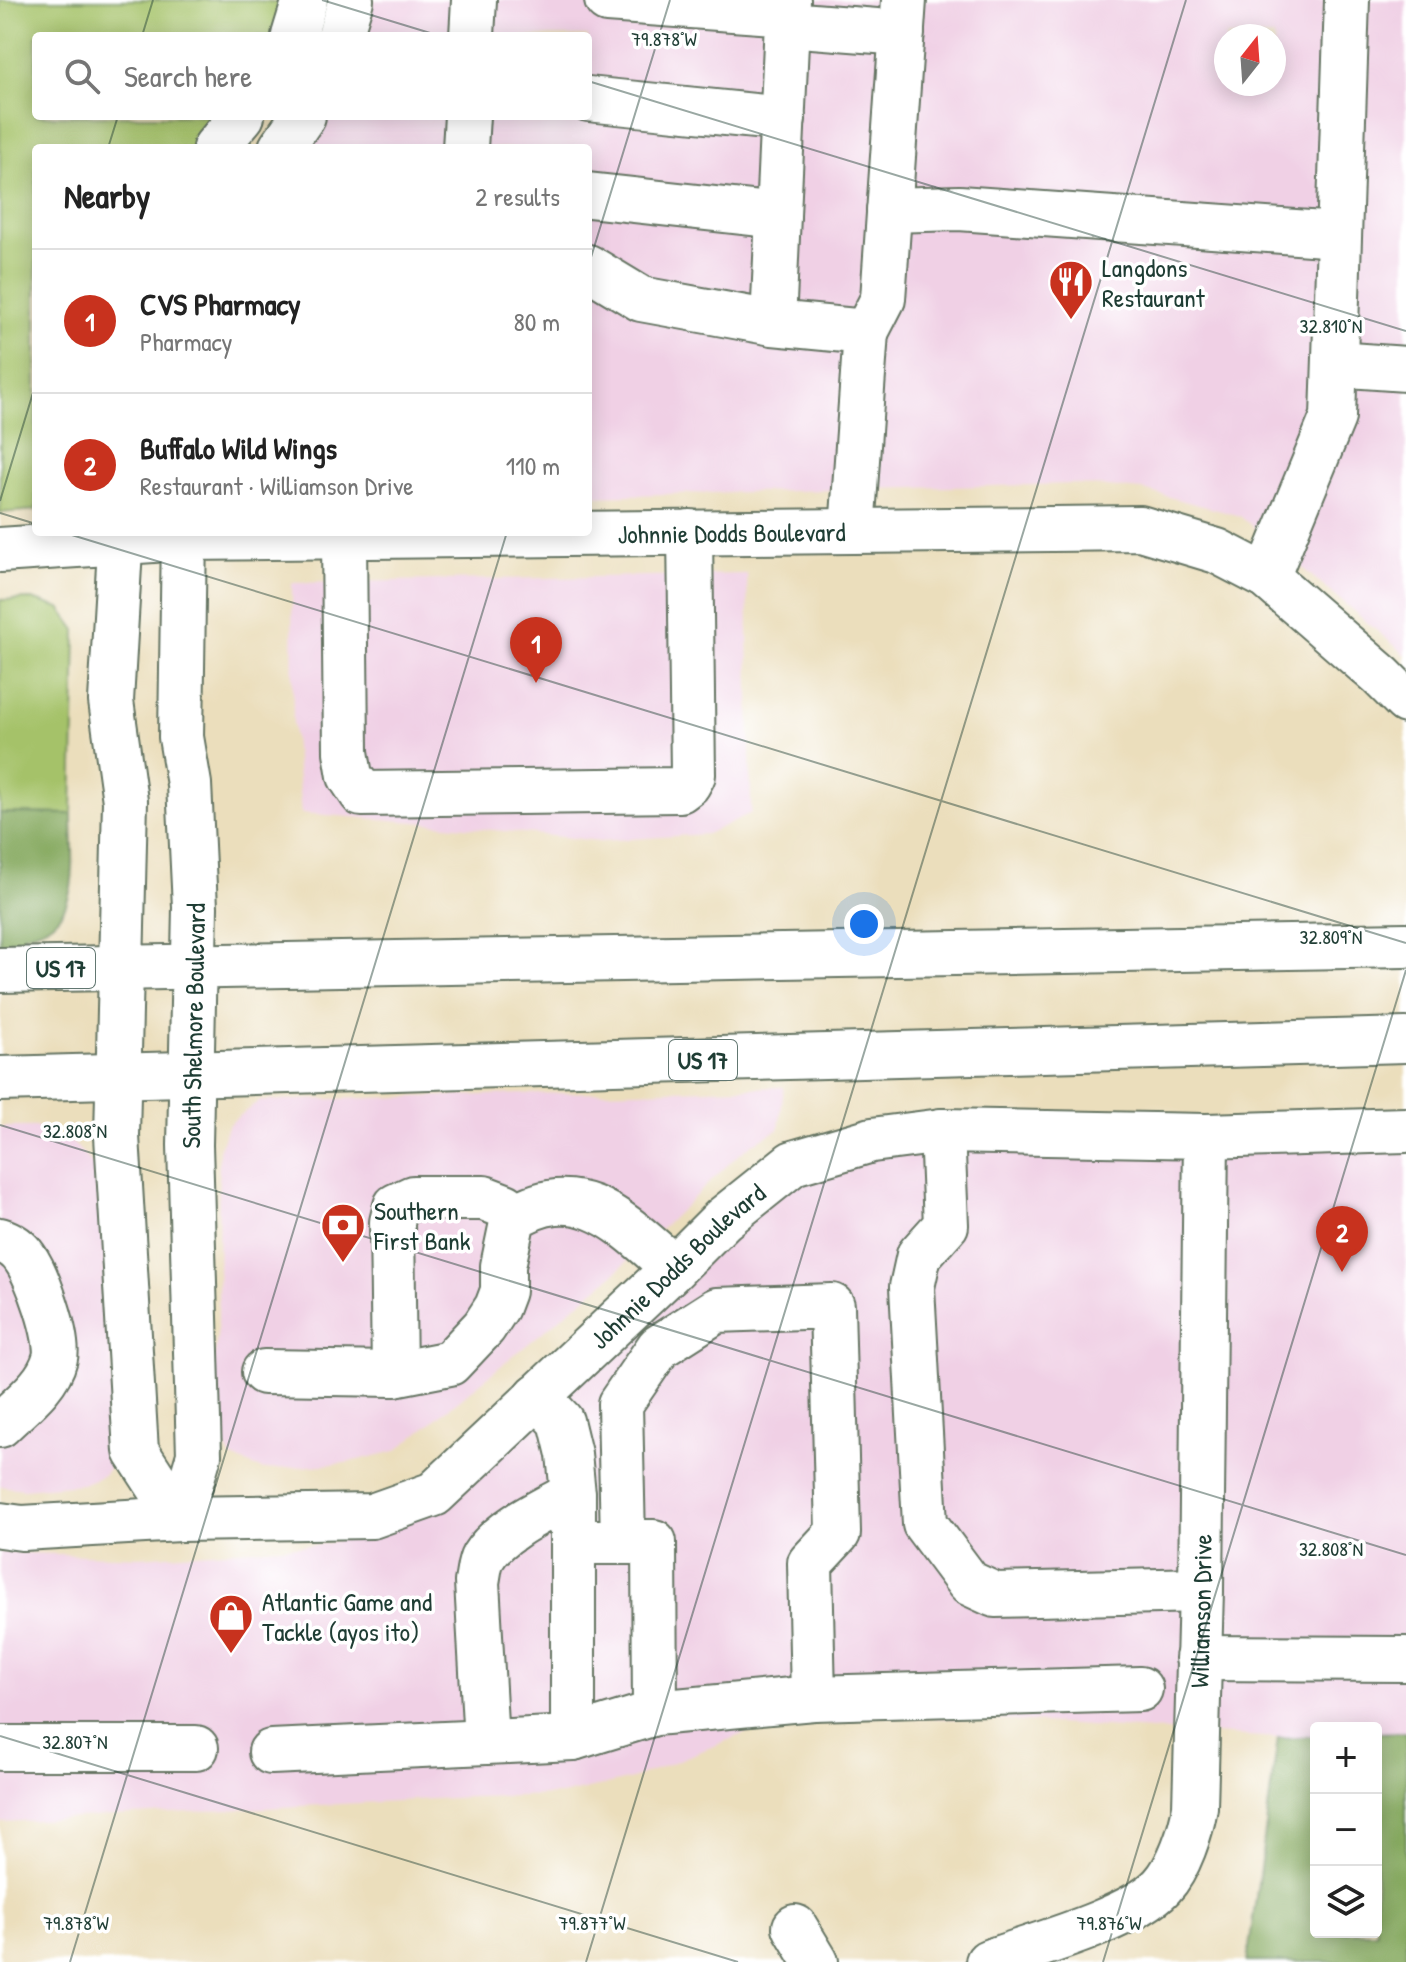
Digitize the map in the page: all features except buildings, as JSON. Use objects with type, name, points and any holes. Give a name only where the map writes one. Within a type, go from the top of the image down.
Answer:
[{"type":"main road","points":[[295,32],[305,0]]},
{"type":"main road","points":[[341,32],[351,0]]},
{"type":"main road","points":[[472,32],[474,0]]},
{"type":"main road","points":[[607,0],[903,17],[883,299],[866,332],[852,531]]},
{"type":"main road","points":[[1267,577],[1333,417],[1347,0]]},
{"type":"main road","points":[[773,323],[788,12]]},
{"type":"main road","points":[[592,99],[783,119]]},
{"type":"main road","points":[[218,144],[239,120]]},
{"type":"main road","points":[[284,144],[300,120]]},
{"type":"main road","points":[[465,144],[467,120]]},
{"type":"main road","points":[[592,195],[778,216]]},
{"type":"main road","points":[[889,210],[959,208],[1338,235]]},
{"type":"main road","points":[[593,279],[641,299],[701,312],[866,332]]},
{"type":"main road","points":[[1335,364],[1406,369]]},
{"type":"main road","name":"Johnnie Dodds Boulevard","points":[[592,533],[1140,528],[1217,551],[1267,577],[1406,701]]},
{"type":"main road","points":[[344,536],[346,752],[350,776],[362,794],[680,790],[688,784],[693,775],[690,532]]},
{"type":"main road","points":[[121,536],[111,701],[125,801],[117,1136],[136,1451],[180,1519]]},
{"type":"main road","name":"Johnnie Dodds Boulevard","points":[[0,550],[121,536]]},
{"type":"main road","name":"South Shelmore Boulevard","points":[[180,1519],[199,1455],[190,1145],[195,907],[189,784],[181,737],[184,536]]},
{"type":"main road","name":"US 17","points":[[0,970],[1406,945]]},
{"type":"main road","name":"US 17","points":[[0,1079],[1406,1040]]},
{"type":"main road","name":"Johnnie Dodds Boulevard","points":[[0,1525],[22,1528],[180,1519],[372,1516],[434,1494],[723,1219],[793,1163],[872,1140],[942,1131],[1206,1136],[1406,1130]]},
{"type":"main road","points":[[942,1131],[946,1225],[919,1255],[912,1287],[925,1524],[969,1583],[995,1595],[1201,1590]]},
{"type":"main road","name":"Williamson Drive","points":[[988,1962],[1132,1910],[1163,1885],[1190,1836],[1195,1807],[1201,1590],[1206,1136]]},
{"type":"main road","points":[[394,1374],[392,1222],[396,1206],[413,1198],[484,1198],[505,1206],[513,1218]]},
{"type":"main road","points":[[264,1372],[394,1374],[450,1363],[484,1327],[497,1307],[503,1291],[503,1266],[513,1218],[531,1206],[563,1201],[606,1211],[674,1268]]},
{"type":"main road","points":[[0,1240],[9,1242],[25,1258],[38,1284],[51,1321],[56,1357],[43,1383],[0,1425]]},
{"type":"main road","points":[[623,1541],[620,1404],[659,1347],[717,1310],[832,1306],[838,1533],[810,1563],[813,1698]]},
{"type":"main road","points":[[537,1396],[561,1421],[569,1454],[575,1542],[573,1738]]},
{"type":"main road","points":[[486,1742],[477,1582],[482,1559],[517,1526],[573,1494]]},
{"type":"main road","points":[[575,1542],[654,1542],[655,1713]]},
{"type":"main road","points":[[1198,1658],[1406,1659]]},
{"type":"main road","points":[[271,1752],[573,1738],[655,1713],[813,1698],[1140,1689]]},
{"type":"main road","points":[[0,1748],[196,1748]]},
{"type":"shaded area","points":[[374,0],[1406,0],[1406,655],[1240,516],[1143,490],[1072,484],[592,496],[592,144],[310,144],[324,120],[592,120],[592,32],[363,32]]},
{"type":"shaded area","points":[[747,574],[751,813],[707,834],[600,841],[301,813],[293,725],[292,583]]},
{"type":"shaded area","points":[[784,1087],[779,1129],[737,1156],[613,1275],[396,1451],[345,1463],[264,1470],[232,1458],[213,1424],[212,1381],[218,1329],[219,1150],[229,1124],[259,1101]]},
{"type":"shaded area","points":[[0,1127],[35,1127],[73,1143],[103,1175],[116,1441],[109,1468],[102,1476],[82,1484],[24,1489],[0,1486]]},
{"type":"shaded area","points":[[1406,1139],[1406,1732],[1382,1733],[1382,1722],[1310,1722],[1310,1736],[1279,1738],[995,1720],[795,1713],[632,1779],[561,1795],[0,1822],[0,1552],[140,1557],[325,1544],[407,1519],[770,1195],[900,1147]]},
{"type":"green space","points":[[0,0],[246,0],[287,3],[276,32],[32,32],[32,120],[222,120],[201,144],[32,144],[32,510],[0,513]]},
{"type":"green space","points":[[32,599],[60,608],[76,630],[72,814],[0,813],[0,600]]},
{"type":"green space","points":[[0,813],[72,814],[73,870],[66,904],[57,918],[44,928],[24,934],[22,946],[0,947]]},
{"type":"green space","points":[[1406,1732],[1406,1962],[1247,1962],[1278,1738],[1310,1736],[1310,1938],[1382,1938],[1382,1733]]},
{"type":"place","name":"Langdons Restaurant","points":[[1071,321]]},
{"type":"place","name":"CVS Pharmacy","points":[[536,683]]},
{"type":"place","name":"Southern First Bank","points":[[343,1264]]},
{"type":"place","name":"Buffalo Wild Wings","points":[[1342,1272]]},
{"type":"place","name":"Atlantic Game and Tackle (ayos ito)","points":[[231,1655]]}]
